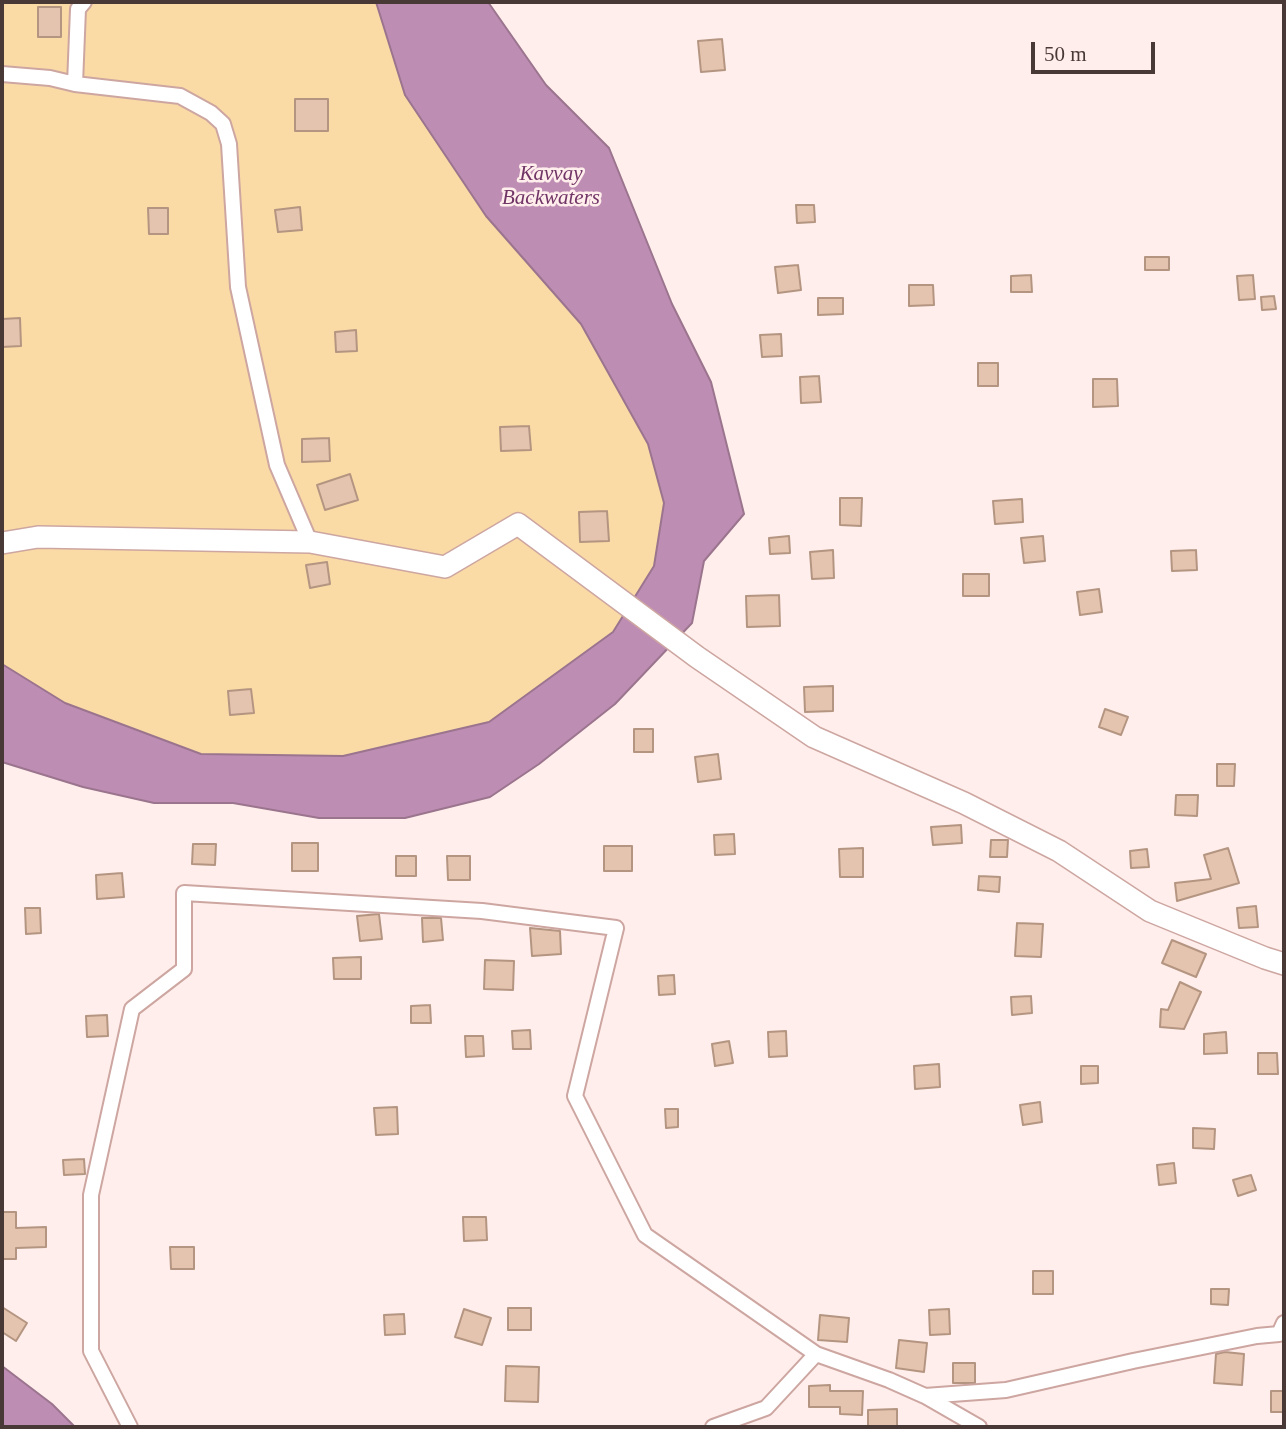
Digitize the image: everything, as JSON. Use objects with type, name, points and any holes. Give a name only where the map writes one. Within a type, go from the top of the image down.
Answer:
[{"type":"street","points":[[75,83],[78,9],[84,2]]},
{"type":"street","points":[[2,74],[180,96],[211,113],[223,124],[229,144],[238,287],[277,465],[310,542]]},
{"type":"street","points":[[2,543],[38,537],[310,542],[445,567],[518,524],[697,657],[814,737],[964,803],[1059,851],[1150,911],[1284,964]]},
{"type":"street","points":[[130,1427],[91,1351],[91,1195],[132,1009],[184,969],[184,893],[482,911],[616,928],[575,1096],[645,1235],[816,1354],[925,1396],[979,1427]]},
{"type":"street","points":[[925,1396],[1006,1390],[1183,1351],[1279,1334],[1284,1323]]},
{"type":"street","points":[[713,1427],[766,1408],[816,1354]]},
{"type":"shaded area","points":[[2,2],[376,2],[405,95],[486,216],[581,324],[648,444],[664,503],[654,566],[613,632],[489,722],[343,756],[201,754],[65,703],[2,664]]},
{"type":"water","name":"Kavvay Backwaters","points":[[376,2],[488,2],[546,85],[609,148],[672,304],[711,382],[744,514],[704,561],[692,623],[615,704],[539,764],[490,797],[405,818],[319,818],[233,803],[154,803],[83,787],[2,762],[2,664],[65,703],[201,754],[343,756],[489,722],[613,632],[654,566],[664,503],[648,444],[581,324],[486,216],[405,95]]},
{"type":"water","points":[[2,1366],[52,1404],[75,1427],[2,1427]]},
{"type":"building","points":[[38,7],[61,7],[61,37],[38,37]]},
{"type":"building","points":[[722,39],[725,70],[701,72],[698,41]]},
{"type":"building","points":[[295,99],[328,99],[328,131],[295,131]]},
{"type":"building","points":[[796,205],[814,205],[815,222],[797,223]]},
{"type":"building","points":[[300,207],[302,230],[278,232],[275,210]]},
{"type":"building","points":[[148,208],[168,208],[168,234],[149,234]]},
{"type":"building","points":[[1145,257],[1169,257],[1169,270],[1145,270]]},
{"type":"building","points":[[798,265],[801,290],[778,293],[775,267]]},
{"type":"building","points":[[1031,275],[1032,292],[1011,292],[1011,276]]},
{"type":"building","points":[[1253,275],[1255,299],[1239,300],[1237,276]]},
{"type":"building","points":[[909,285],[933,285],[934,305],[909,306]]},
{"type":"building","points":[[1274,296],[1276,309],[1262,310],[1261,297]]},
{"type":"building","points":[[818,298],[843,298],[843,314],[818,315]]},
{"type":"building","points":[[20,318],[21,346],[2,347],[2,319]]},
{"type":"building","points":[[356,330],[357,351],[336,352],[335,332]]},
{"type":"building","points":[[781,334],[782,356],[762,357],[760,335]]},
{"type":"building","points":[[978,363],[998,363],[998,386],[978,386]]},
{"type":"building","points":[[819,376],[821,402],[801,403],[800,377]]},
{"type":"building","points":[[1093,379],[1117,379],[1118,406],[1093,407]]},
{"type":"building","points":[[529,426],[531,450],[501,451],[500,427]]},
{"type":"building","points":[[329,438],[330,461],[302,462],[302,439]]},
{"type":"building","points":[[350,474],[358,500],[325,510],[317,485]]},
{"type":"building","points":[[840,498],[862,498],[861,526],[840,525]]},
{"type":"building","points":[[1022,499],[1023,522],[995,524],[993,501]]},
{"type":"building","points":[[607,511],[609,541],[580,542],[579,512]]},
{"type":"building","points":[[789,536],[790,553],[770,554],[769,538]]},
{"type":"building","points":[[1043,536],[1045,561],[1024,563],[1021,538]]},
{"type":"building","points":[[833,550],[834,578],[812,579],[810,552]]},
{"type":"building","points":[[1196,550],[1197,570],[1172,571],[1171,551]]},
{"type":"building","points":[[327,562],[330,584],[310,588],[306,565]]},
{"type":"building","points":[[963,574],[989,574],[989,596],[963,596]]},
{"type":"building","points":[[1099,589],[1102,612],[1080,615],[1077,592]]},
{"type":"building","points":[[779,595],[780,626],[747,627],[746,596]]},
{"type":"building","points":[[833,686],[833,711],[805,712],[804,687]]},
{"type":"building","points":[[251,689],[254,713],[230,715],[228,691]]},
{"type":"building","points":[[1105,709],[1128,717],[1121,735],[1099,727]]},
{"type":"building","points":[[634,729],[653,729],[653,752],[634,752]]},
{"type":"building","points":[[718,754],[721,779],[698,782],[695,757]]},
{"type":"building","points":[[1217,764],[1235,764],[1234,786],[1217,786]]},
{"type":"building","points":[[1176,795],[1198,795],[1197,816],[1175,815]]},
{"type":"building","points":[[961,825],[962,843],[933,845],[931,827]]},
{"type":"building","points":[[734,834],[735,854],[715,855],[714,835]]},
{"type":"building","points":[[991,840],[1008,840],[1007,857],[990,857]]},
{"type":"building","points":[[292,843],[318,843],[318,871],[292,871]]},
{"type":"building","points":[[193,844],[216,844],[215,865],[192,864]]},
{"type":"building","points":[[604,846],[632,846],[632,871],[604,871]]},
{"type":"building","points":[[863,848],[863,877],[840,877],[839,849]]},
{"type":"building","points":[[1228,848],[1239,883],[1177,901],[1175,883],[1211,879],[1204,855]]},
{"type":"building","points":[[1147,849],[1149,867],[1131,868],[1130,851]]},
{"type":"building","points":[[396,856],[416,856],[416,876],[396,876]]},
{"type":"building","points":[[447,856],[470,856],[470,880],[448,880]]},
{"type":"building","points":[[122,873],[124,897],[97,899],[96,875]]},
{"type":"building","points":[[979,876],[1000,877],[999,892],[978,890]]},
{"type":"building","points":[[1256,906],[1258,927],[1239,928],[1237,908]]},
{"type":"building","points":[[25,908],[40,908],[41,933],[26,934]]},
{"type":"building","points":[[379,914],[382,939],[360,941],[357,916]]},
{"type":"building","points":[[422,918],[441,918],[443,940],[423,942]]},
{"type":"building","points":[[1017,923],[1043,924],[1041,957],[1015,956]]},
{"type":"building","points":[[530,928],[560,931],[561,954],[532,956]]},
{"type":"building","points":[[1172,940],[1206,954],[1196,977],[1162,963]]},
{"type":"building","points":[[361,957],[361,979],[334,979],[333,958]]},
{"type":"building","points":[[485,960],[514,961],[513,990],[484,989]]},
{"type":"building","points":[[674,975],[675,994],[659,995],[658,976]]},
{"type":"building","points":[[1180,982],[1201,992],[1184,1029],[1160,1027],[1161,1009],[1168,1010]]},
{"type":"building","points":[[1031,996],[1032,1013],[1012,1015],[1011,997]]},
{"type":"building","points":[[430,1005],[431,1023],[411,1023],[411,1006]]},
{"type":"building","points":[[107,1015],[108,1036],[87,1037],[86,1016]]},
{"type":"building","points":[[530,1030],[531,1049],[513,1049],[512,1031]]},
{"type":"building","points":[[786,1031],[787,1056],[769,1057],[768,1032]]},
{"type":"building","points":[[1226,1032],[1227,1053],[1204,1054],[1204,1034]]},
{"type":"building","points":[[465,1036],[483,1036],[484,1056],[466,1057]]},
{"type":"building","points":[[729,1041],[733,1063],[715,1066],[712,1044]]},
{"type":"building","points":[[1258,1053],[1277,1053],[1278,1074],[1258,1074]]},
{"type":"building","points":[[939,1064],[940,1087],[915,1089],[914,1066]]},
{"type":"building","points":[[1081,1066],[1098,1066],[1098,1083],[1081,1084]]},
{"type":"building","points":[[1040,1102],[1042,1122],[1023,1125],[1020,1105]]},
{"type":"building","points":[[397,1107],[398,1134],[376,1135],[374,1108]]},
{"type":"building","points":[[665,1109],[678,1109],[678,1127],[666,1128]]},
{"type":"building","points":[[1193,1128],[1215,1129],[1214,1149],[1193,1148]]},
{"type":"building","points":[[84,1159],[85,1174],[64,1175],[63,1160]]},
{"type":"building","points":[[1174,1163],[1176,1183],[1159,1185],[1157,1165]]},
{"type":"building","points":[[1251,1175],[1256,1190],[1238,1196],[1233,1180]]},
{"type":"building","points":[[2,1212],[16,1212],[16,1228],[46,1227],[46,1247],[16,1248],[16,1259],[2,1259]]},
{"type":"building","points":[[463,1217],[486,1217],[487,1240],[464,1241]]},
{"type":"building","points":[[170,1247],[194,1247],[194,1269],[171,1269]]},
{"type":"building","points":[[1033,1271],[1053,1271],[1053,1294],[1033,1294]]},
{"type":"building","points":[[1211,1289],[1229,1289],[1228,1305],[1211,1304]]},
{"type":"building","points":[[2,1307],[27,1323],[16,1341],[2,1332]]},
{"type":"building","points":[[508,1308],[531,1308],[531,1330],[508,1330]]},
{"type":"building","points":[[464,1309],[491,1318],[482,1345],[455,1337]]},
{"type":"building","points":[[949,1309],[950,1334],[930,1335],[929,1310]]},
{"type":"building","points":[[404,1314],[405,1334],[385,1335],[384,1315]]},
{"type":"building","points":[[820,1315],[849,1318],[847,1342],[818,1340]]},
{"type":"building","points":[[899,1340],[927,1343],[924,1372],[896,1368]]},
{"type":"building","points":[[1216,1354],[1244,1354],[1242,1385],[1214,1383]]},
{"type":"building","points":[[953,1363],[975,1363],[975,1383],[953,1383]]},
{"type":"building","points":[[506,1366],[539,1367],[538,1402],[505,1401]]},
{"type":"building","points":[[830,1385],[830,1391],[863,1391],[862,1415],[840,1414],[840,1407],[809,1407],[809,1386]]},
{"type":"building","points":[[1271,1391],[1284,1391],[1284,1412],[1271,1412]]},
{"type":"building","points":[[897,1409],[897,1427],[868,1427],[868,1410]]}]
